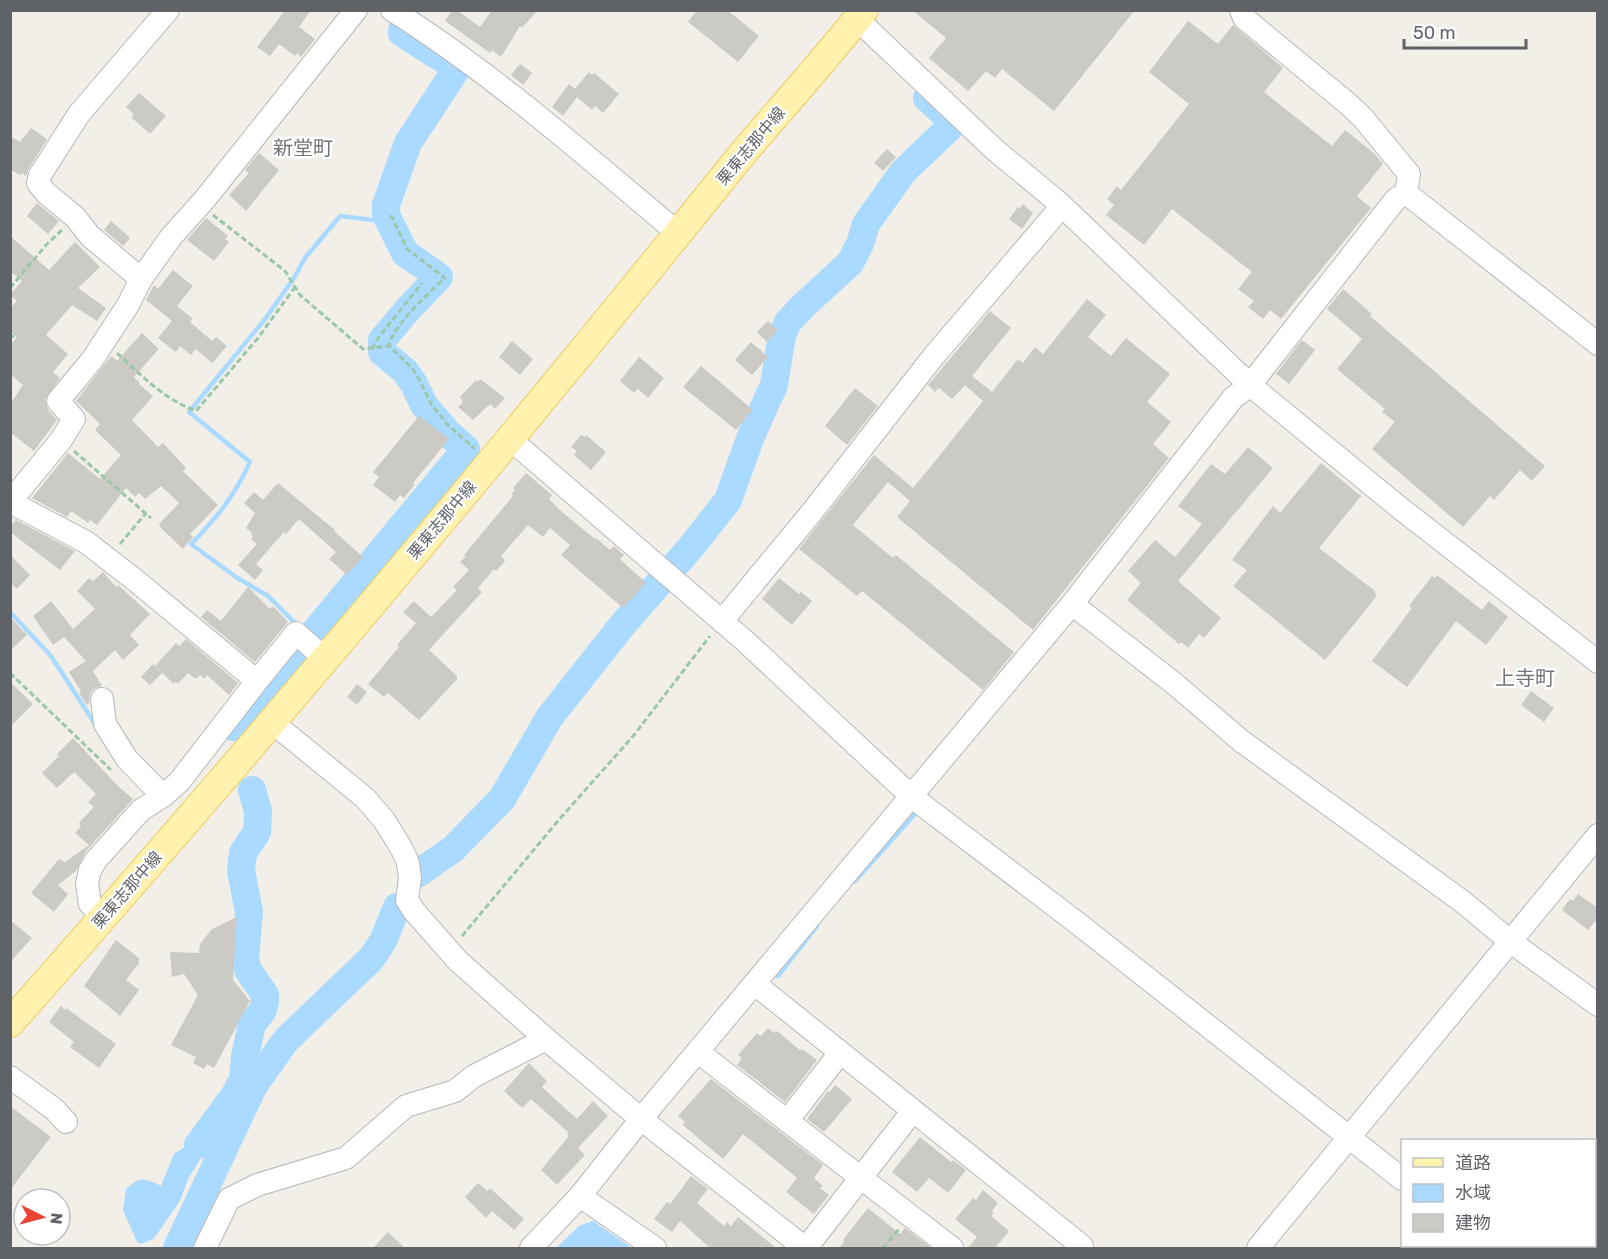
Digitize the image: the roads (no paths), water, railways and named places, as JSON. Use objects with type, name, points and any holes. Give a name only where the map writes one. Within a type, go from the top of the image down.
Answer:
[{"type":"main road","name":"栗東志那中線","points":[[10,1023],[326,659],[860,15]]},
{"type":"street","points":[[141,279],[90,236],[75,217],[40,188],[38,183],[40,176],[79,114],[168,10]]},
{"type":"street","points":[[257,681],[86,542],[10,502],[61,440],[74,419],[58,401],[92,360],[128,305],[141,279],[171,237],[356,10]]},
{"type":"street","points":[[392,10],[424,30],[507,90],[679,234]]},
{"type":"street","points":[[1241,10],[1244,18],[1347,102],[1363,118],[1409,174],[1406,193]]},
{"type":"street","points":[[860,15],[995,150],[1062,206],[1250,385],[1400,508],[1598,662]]},
{"type":"street","points":[[1406,193],[1598,344]]},
{"type":"street","points":[[531,1248],[580,1196],[641,1119],[912,797],[1072,604],[1233,398],[1250,385],[1396,199],[1406,193]]},
{"type":"street","points":[[722,621],[812,512],[933,357],[1062,206]]},
{"type":"street","points":[[510,439],[722,621],[912,797],[1401,1178]]},
{"type":"street","points":[[1072,604],[1176,685],[1240,740],[1463,902],[1511,942],[1598,1005]]},
{"type":"street","points":[[105,916],[90,904],[87,884],[90,870],[109,844],[141,810],[179,782],[296,633],[326,659]]},
{"type":"street","points":[[102,699],[105,724],[108,730],[127,759],[163,796]]},
{"type":"street","points":[[272,722],[365,798],[384,820],[408,863],[410,878],[407,900],[449,951],[546,1039],[641,1119],[806,1248],[912,1112]]},
{"type":"street","points":[[1258,1248],[1598,835]]},
{"type":"street","points":[[755,984],[912,1112],[1082,1245],[1082,1248]]},
{"type":"street","points":[[205,1248],[229,1199],[257,1185],[346,1158],[406,1106],[455,1092],[474,1076],[546,1039]]},
{"type":"street","points":[[698,1052],[950,1248]]},
{"type":"street","points":[[787,1121],[840,1053]]},
{"type":"street","points":[[10,1077],[54,1109],[66,1122]]},
{"type":"street","points":[[580,1196],[655,1248]]},
{"type":"water","points":[[194,1141],[204,1153],[188,1179],[180,1201],[153,1239],[141,1244],[137,1242],[123,1210],[126,1189],[139,1180],[161,1186],[174,1154]]},
{"type":"water","points":[[593,1221],[632,1248],[556,1248],[579,1226]]},
{"type":"waterway","points":[[308,640],[466,449],[448,433],[424,405],[405,371],[382,352],[382,340],[439,277],[405,253],[386,215],[386,205],[408,143],[457,68],[402,33],[405,10]]},
{"type":"waterway","points":[[417,874],[453,849],[502,799],[549,718],[624,623],[692,546],[728,500],[751,436],[774,385],[782,335],[788,322],[850,263],[860,244],[866,224],[903,172],[950,127],[952,121],[927,98]]},
{"type":"waterway","points":[[297,625],[268,596],[236,577],[191,544],[224,506],[250,462],[189,412],[265,319],[305,258],[340,216],[373,220],[386,215]]},
{"type":"waterway","points":[[10,612],[51,656],[95,724]]},
{"type":"waterway","points":[[233,727],[298,652]]},
{"type":"waterway","points":[[198,1145],[243,1080],[245,1056],[252,1024],[263,1010],[265,1001],[265,995],[248,970],[245,959],[249,912],[241,871],[243,853],[257,832],[258,811],[252,790]]},
{"type":"waterway","points":[[855,881],[915,814]]},
{"type":"waterway","points":[[177,1248],[253,1087],[286,1040],[371,959],[383,941],[397,907]]},
{"type":"waterway","points":[[778,976],[817,926]]},
{"type":"district","name":"新堂町","points":[[303,148]]},
{"type":"district","name":"上寺町","points":[[1525,678]]}]
